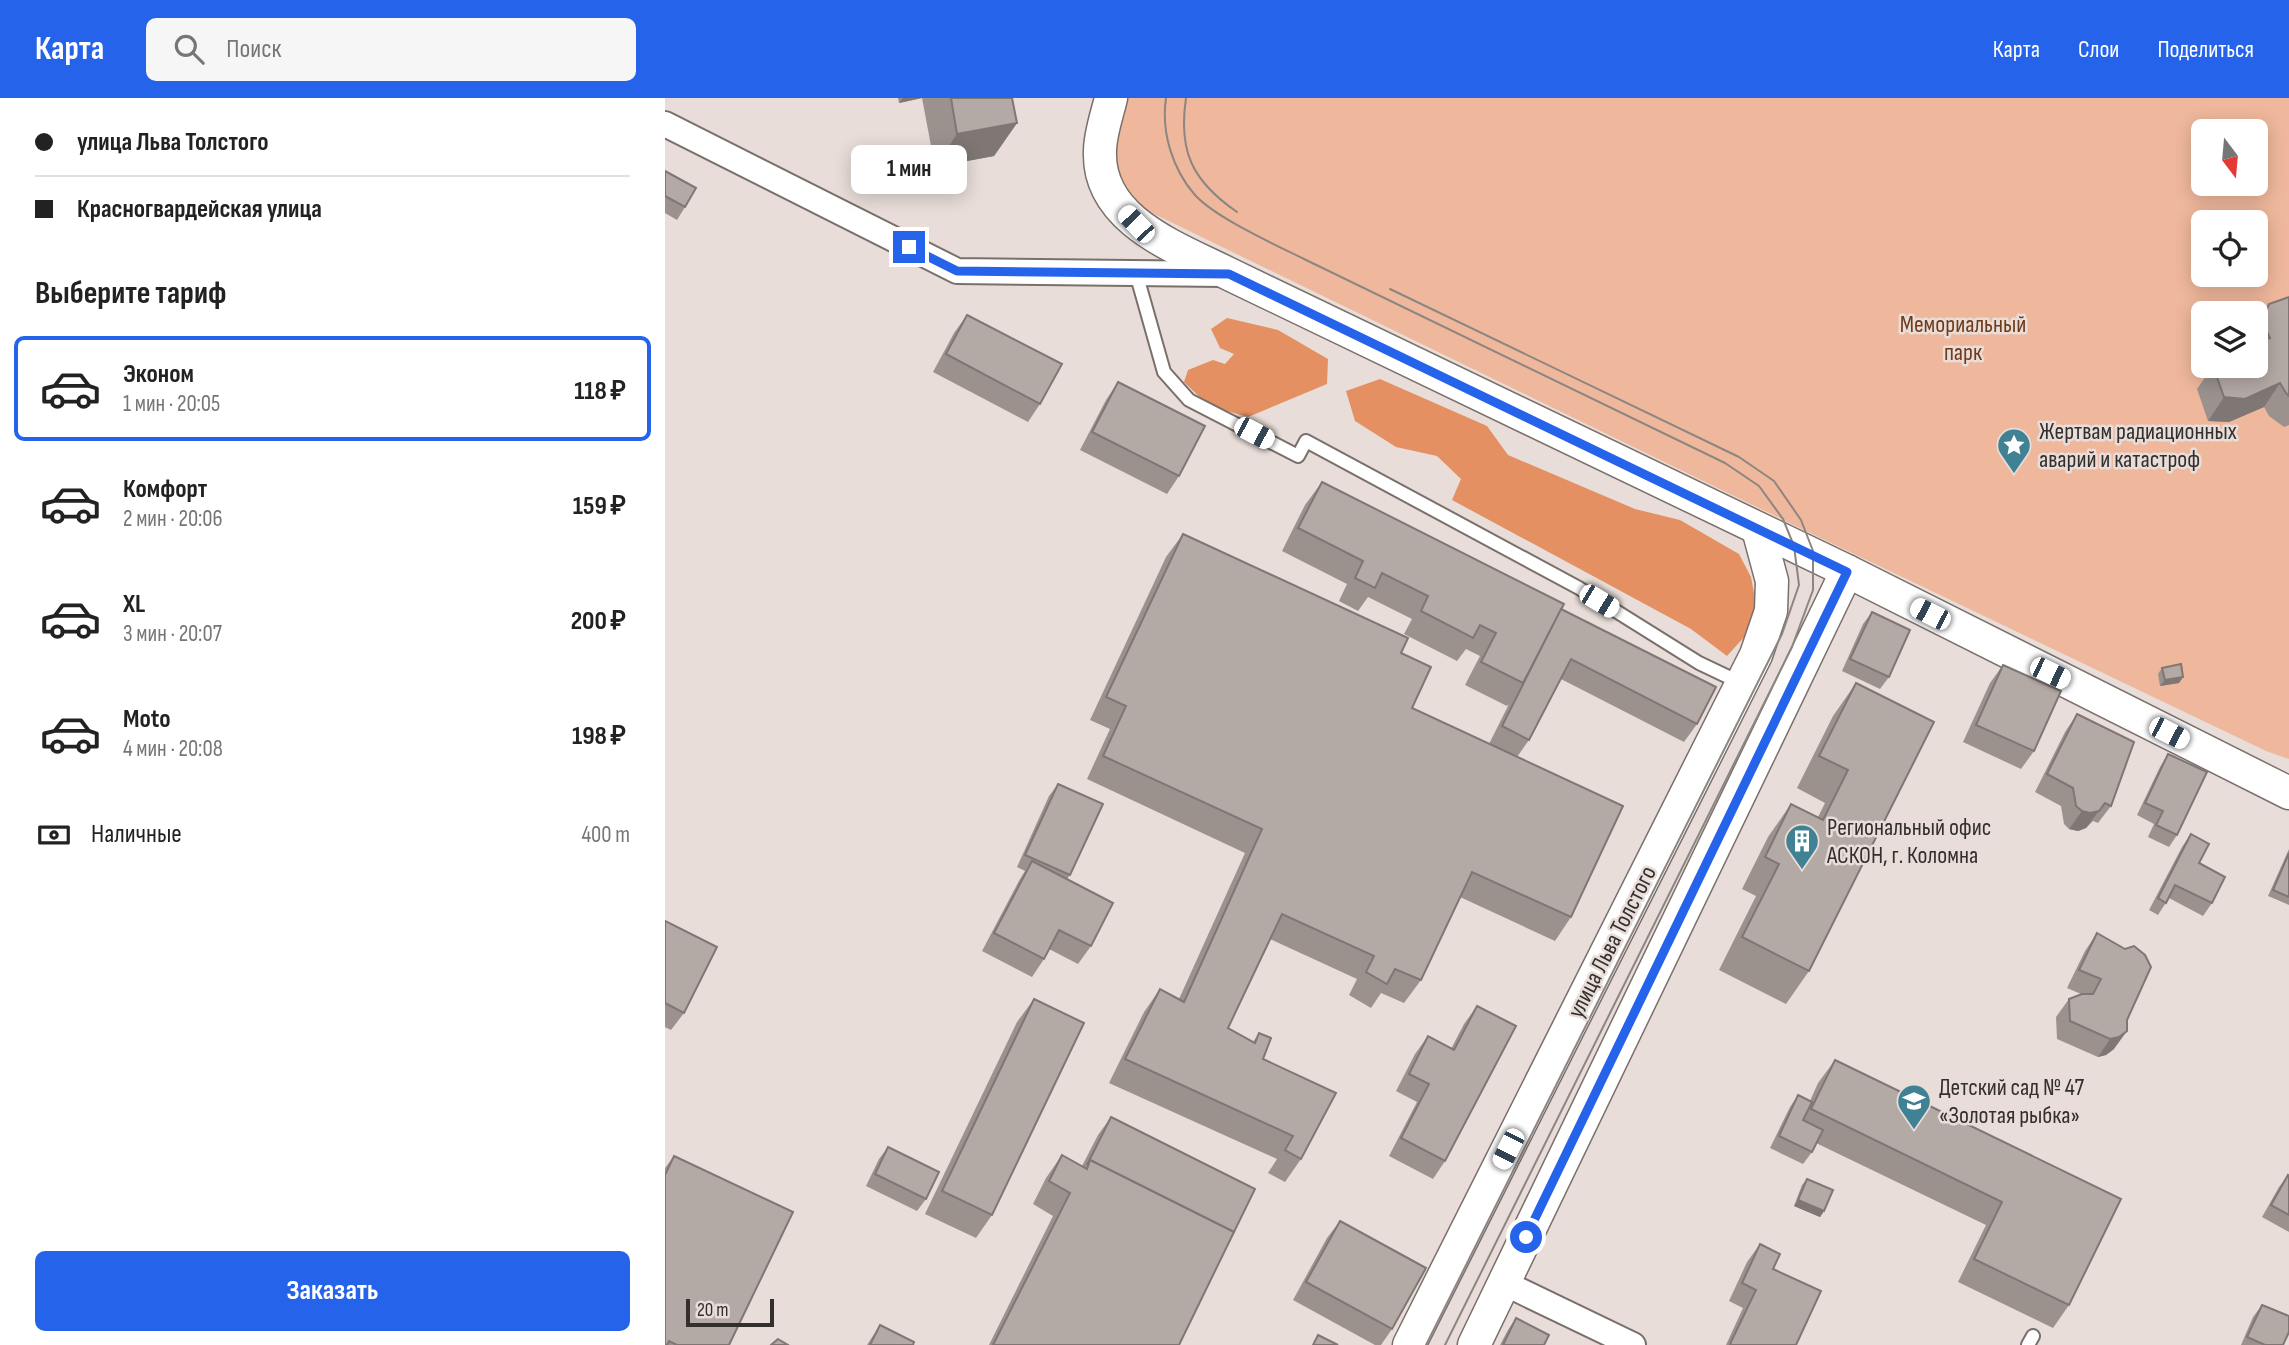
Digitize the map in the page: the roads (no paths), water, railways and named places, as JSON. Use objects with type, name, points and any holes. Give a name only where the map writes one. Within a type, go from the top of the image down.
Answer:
[{"type":"street","points":[[1111,98],[1100,151],[1103,175],[1113,200],[1136,224],[1229,274],[1847,572],[2289,793]]},
{"type":"street","points":[[665,124],[957,271],[1229,274]]},
{"type":"street","name":"улица Льва Толстого","points":[[1409,1345],[1756,655],[1770,611],[1772,582],[1758,529]]},
{"type":"street","name":"улица Льва Толстого","points":[[1474,1345],[1847,572]]},
{"type":"street","points":[[1504,1283],[1633,1345]]},
{"type":"lane","points":[[1136,273],[1164,372],[1189,400],[1298,456],[1306,441],[1579,589],[1699,663],[1741,683]]},
{"type":"tram line","points":[[1166,98],[1165,123],[1174,162],[1187,185],[1204,204],[1277,246],[1725,463],[1759,486],[1783,519],[1794,546],[1799,585],[1782,634],[1426,1345]]},
{"type":"tram line","points":[[1186,98],[1184,134],[1192,163],[1209,189],[1237,212]]},
{"type":"tram line","points":[[1390,289],[1739,457],[1774,481],[1801,520],[1813,551],[1813,590],[1792,647],[1445,1345]]},
{"type":"place","name":"Жертвам радиационных аварий и катастроф","points":[[2014,475]]},
{"type":"place","name":"Региональный офис АСКОН, г. Коломна","points":[[1802,871]]},
{"type":"place","name":"Детский сад № 47 «Золотая рыбка»","points":[[1914,1131]]},
{"type":"park label","name":"Мемориальный парк","points":[[1963,338]]}]
